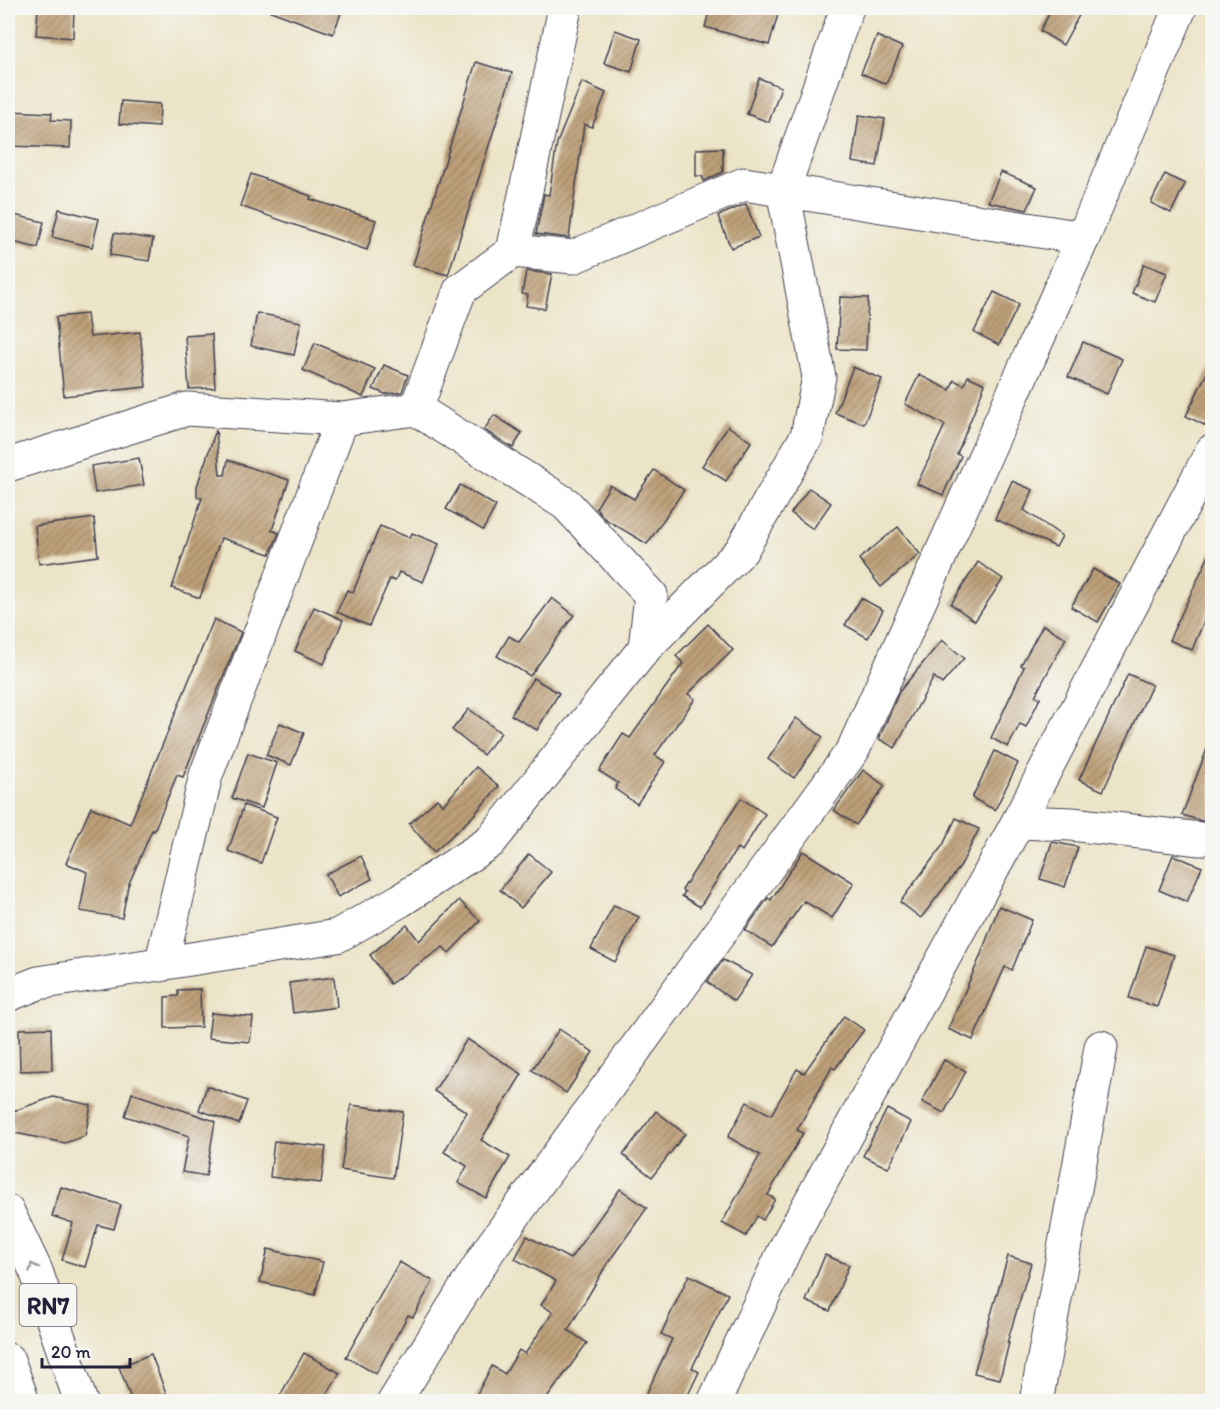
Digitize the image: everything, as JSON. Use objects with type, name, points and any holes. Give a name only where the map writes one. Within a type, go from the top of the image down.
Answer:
[{"type":"street","points":[[416,409],[460,290],[513,251],[565,8]]},
{"type":"street","points":[[8,995],[38,983],[337,936],[401,900],[490,842],[645,648],[741,551],[807,436],[819,377],[783,190],[847,8]]},
{"type":"street","points":[[394,1401],[489,1250],[853,750],[1083,238],[1180,8]]},
{"type":"street","points":[[513,251],[573,257],[744,184],[1083,238]]},
{"type":"street","points":[[8,465],[187,409],[342,419],[416,409],[566,504],[651,595],[645,648]]},
{"type":"street","points":[[160,965],[206,775],[342,419]]},
{"type":"street","points":[[714,1401],[788,1243],[1018,822],[1212,452]]},
{"type":"street","points":[[1018,822],[1072,824],[1200,839]]},
{"type":"street","points":[[1036,1401],[1101,1047]]},
{"type":"street","name":"RN7","points":[[8,1212],[36,1271],[81,1401]]},
{"type":"street","name":"RN7","points":[[8,1360],[23,1401]]},
{"type":"building","points":[[38,8],[74,8],[73,38],[36,35]]},
{"type":"building","points":[[269,8],[343,8],[333,34],[268,10]]},
{"type":"building","points":[[710,8],[780,8],[769,45],[705,27]]},
{"type":"building","points":[[1052,8],[1083,8],[1063,45],[1040,31]]},
{"type":"building","points":[[615,30],[641,39],[631,72],[604,63]]},
{"type":"building","points":[[877,36],[902,47],[886,84],[861,73]]},
{"type":"building","points":[[476,62],[512,73],[448,275],[413,265]]},
{"type":"building","points":[[759,78],[781,87],[769,122],[747,114]]},
{"type":"building","points":[[582,82],[606,93],[592,127],[584,124],[569,238],[536,234],[544,194],[549,195],[557,143]]},
{"type":"building","points":[[121,101],[160,104],[159,127],[119,124]]},
{"type":"building","points":[[9,111],[52,113],[51,120],[71,121],[70,148],[8,146]]},
{"type":"building","points":[[859,115],[885,119],[877,166],[852,162]]},
{"type":"building","points":[[723,148],[723,172],[704,181],[702,176],[696,176],[696,149]]},
{"type":"building","points":[[1001,172],[1037,187],[1027,210],[988,202]]},
{"type":"building","points":[[251,174],[311,196],[310,199],[376,220],[367,250],[240,206]]},
{"type":"building","points":[[1165,174],[1185,184],[1171,213],[1151,203]]},
{"type":"building","points":[[746,204],[759,237],[731,248],[718,216]]},
{"type":"building","points":[[59,209],[99,219],[92,247],[52,237]]},
{"type":"building","points":[[10,214],[44,222],[38,248],[8,241]]},
{"type":"building","points":[[114,233],[153,239],[149,261],[110,255]]},
{"type":"building","points":[[1144,264],[1167,273],[1155,302],[1132,293]]},
{"type":"building","points":[[526,271],[552,274],[545,309],[526,306],[528,295],[522,294]]},
{"type":"building","points":[[994,292],[1019,304],[999,345],[974,332]]},
{"type":"building","points":[[840,297],[868,298],[866,350],[837,349]]},
{"type":"building","points":[[257,313],[301,322],[294,355],[251,346]]},
{"type":"building","points":[[87,314],[90,337],[140,332],[146,387],[64,396],[56,317]]},
{"type":"building","points":[[212,334],[215,388],[189,389],[185,336]]},
{"type":"building","points":[[1083,342],[1122,359],[1107,394],[1068,377]]},
{"type":"building","points":[[315,343],[375,369],[363,397],[303,370]]},
{"type":"building","points":[[1212,362],[1212,429],[1186,416]]},
{"type":"building","points":[[384,365],[408,375],[402,392],[385,394],[373,389]]},
{"type":"building","points":[[853,367],[882,379],[864,424],[835,413]]},
{"type":"building","points":[[919,375],[950,390],[954,380],[964,385],[968,376],[985,384],[957,454],[961,456],[943,495],[917,484],[945,425],[905,404]]},
{"type":"building","points":[[494,415],[522,433],[513,448],[484,430]]},
{"type":"building","points":[[728,426],[751,442],[726,481],[702,466]]},
{"type":"building","points":[[216,430],[220,475],[225,475],[228,460],[289,480],[272,530],[279,533],[270,554],[221,538],[200,598],[172,588],[202,498],[197,497],[197,486]]},
{"type":"building","points":[[139,458],[144,485],[95,493],[91,466]]},
{"type":"building","points":[[654,470],[684,490],[647,544],[605,519],[596,508],[610,485],[634,499]]},
{"type":"building","points":[[1012,481],[1033,490],[1024,510],[1062,536],[1056,547],[995,519]]},
{"type":"building","points":[[460,485],[496,506],[483,530],[446,509]]},
{"type":"building","points":[[809,488],[831,503],[813,529],[791,513]]},
{"type":"building","points":[[94,518],[98,556],[39,564],[35,526]]},
{"type":"building","points":[[380,526],[410,538],[412,533],[439,544],[423,582],[399,572],[395,581],[390,579],[369,626],[337,612],[347,590],[353,592]]},
{"type":"building","points":[[898,527],[920,554],[881,587],[859,559]]},
{"type":"building","points":[[1212,549],[1212,602],[1192,650],[1169,640]]},
{"type":"building","points":[[978,562],[1003,579],[975,621],[951,604]]},
{"type":"building","points":[[1093,569],[1120,584],[1098,622],[1071,607]]},
{"type":"building","points":[[552,598],[574,615],[530,676],[497,656],[509,636],[519,642]]},
{"type":"building","points":[[861,598],[883,610],[868,638],[845,625]]},
{"type":"building","points":[[314,607],[343,620],[324,664],[295,651]]},
{"type":"building","points":[[214,619],[241,632],[183,777],[177,775],[128,886],[122,918],[80,911],[87,872],[66,863],[91,807],[130,824]]},
{"type":"building","points":[[708,624],[733,650],[688,694],[695,699],[655,755],[665,762],[637,804],[615,789],[618,783],[599,771],[623,734],[630,738],[683,663],[676,656]]},
{"type":"building","points":[[1043,625],[1066,638],[1035,696],[1040,698],[1026,727],[1020,724],[1008,747],[991,738],[1024,667],[1021,665]]},
{"type":"building","points":[[942,640],[964,658],[942,684],[934,677],[895,748],[879,739],[899,692]]},
{"type":"building","points":[[1128,674],[1152,685],[1103,791],[1079,780]]},
{"type":"building","points":[[533,678],[559,693],[537,730],[511,715]]},
{"type":"building","points":[[469,709],[501,733],[483,755],[452,730]]},
{"type":"building","points":[[796,718],[823,737],[794,778],[768,759]]},
{"type":"building","points":[[280,723],[304,733],[291,765],[266,755]]},
{"type":"building","points":[[1210,741],[1212,812],[1208,823],[1182,815]]},
{"type":"building","points":[[995,751],[1018,763],[995,810],[972,798]]},
{"type":"building","points":[[248,753],[277,763],[262,808],[232,798]]},
{"type":"building","points":[[476,767],[499,786],[472,817],[434,852],[409,824],[437,799],[443,805]]},
{"type":"building","points":[[863,770],[885,786],[856,825],[834,810]]},
{"type":"building","points":[[741,798],[765,814],[742,851],[737,848],[700,907],[682,896],[685,892],[682,890]]},
{"type":"building","points":[[244,805],[277,817],[261,863],[228,851]]},
{"type":"building","points":[[956,818],[979,829],[960,867],[921,918],[900,902],[943,845]]},
{"type":"building","points":[[1052,842],[1078,847],[1065,887],[1040,879]]},
{"type":"building","points":[[803,851],[854,883],[832,918],[804,901],[772,947],[745,930],[768,898],[771,900]]},
{"type":"building","points":[[529,854],[551,872],[521,908],[500,890]]},
{"type":"building","points":[[1173,855],[1202,867],[1187,902],[1159,890]]},
{"type":"building","points":[[361,856],[372,879],[338,897],[326,874]]},
{"type":"building","points":[[459,900],[480,921],[449,953],[443,947],[390,984],[370,955],[407,925],[419,941]]},
{"type":"building","points":[[614,905],[639,917],[615,962],[591,949]]},
{"type":"building","points":[[999,906],[1032,920],[1012,970],[1005,967],[973,1040],[948,1029],[980,957]]},
{"type":"building","points":[[1146,946],[1174,955],[1157,1007],[1129,998]]},
{"type":"building","points":[[723,960],[752,975],[734,1001],[707,982]]},
{"type":"building","points":[[334,977],[337,1007],[293,1013],[289,983]]},
{"type":"building","points":[[200,989],[201,1027],[165,1028],[165,997],[178,996],[178,990]]},
{"type":"building","points":[[211,1013],[253,1017],[250,1042],[208,1038]]},
{"type":"building","points":[[844,1016],[864,1030],[835,1069],[832,1067],[797,1130],[803,1133],[768,1195],[775,1199],[763,1220],[757,1216],[746,1236],[722,1223],[760,1155],[728,1137],[747,1102],[771,1115],[797,1069],[804,1073]]},
{"type":"building","points":[[51,1028],[52,1070],[20,1071],[19,1029]]},
{"type":"building","points":[[559,1029],[593,1052],[566,1093],[532,1070]]},
{"type":"building","points":[[467,1039],[522,1074],[481,1140],[510,1157],[486,1198],[458,1183],[467,1166],[444,1152],[467,1112],[434,1091]]},
{"type":"building","points":[[944,1060],[966,1071],[944,1113],[922,1102]]},
{"type":"building","points":[[207,1086],[247,1101],[239,1124],[199,1110]]},
{"type":"building","points":[[132,1093],[215,1121],[206,1176],[182,1172],[189,1136],[125,1116]]},
{"type":"building","points":[[53,1097],[91,1105],[85,1136],[65,1143],[15,1133],[8,1113]]},
{"type":"building","points":[[351,1105],[403,1112],[393,1178],[341,1170]]},
{"type":"building","points":[[887,1109],[911,1122],[888,1168],[863,1156]]},
{"type":"building","points":[[656,1111],[685,1134],[652,1177],[623,1155]]},
{"type":"building","points":[[274,1141],[326,1147],[321,1183],[270,1177]]},
{"type":"building","points":[[61,1187],[121,1205],[114,1229],[98,1225],[85,1267],[62,1260],[73,1223],[52,1216]]},
{"type":"building","points":[[620,1189],[647,1208],[607,1264],[568,1330],[587,1343],[545,1401],[473,1401],[492,1366],[505,1374],[519,1350],[525,1354],[553,1312],[541,1305],[556,1281],[515,1259],[527,1236],[570,1259]]},
{"type":"building","points":[[268,1249],[323,1262],[315,1295],[260,1282]]},
{"type":"building","points":[[825,1255],[849,1265],[830,1311],[806,1301]]},
{"type":"building","points":[[1008,1256],[1031,1263],[1007,1343],[1009,1343],[1000,1379],[974,1373]]},
{"type":"building","points":[[399,1262],[433,1281],[413,1317],[408,1315],[376,1374],[346,1357]]},
{"type":"building","points":[[689,1275],[728,1294],[692,1368],[699,1372],[685,1401],[643,1401],[672,1339],[661,1334]]},
{"type":"building","points":[[304,1353],[340,1373],[323,1401],[277,1401]]},
{"type":"building","points":[[151,1354],[169,1401],[132,1401],[119,1367]]}]
